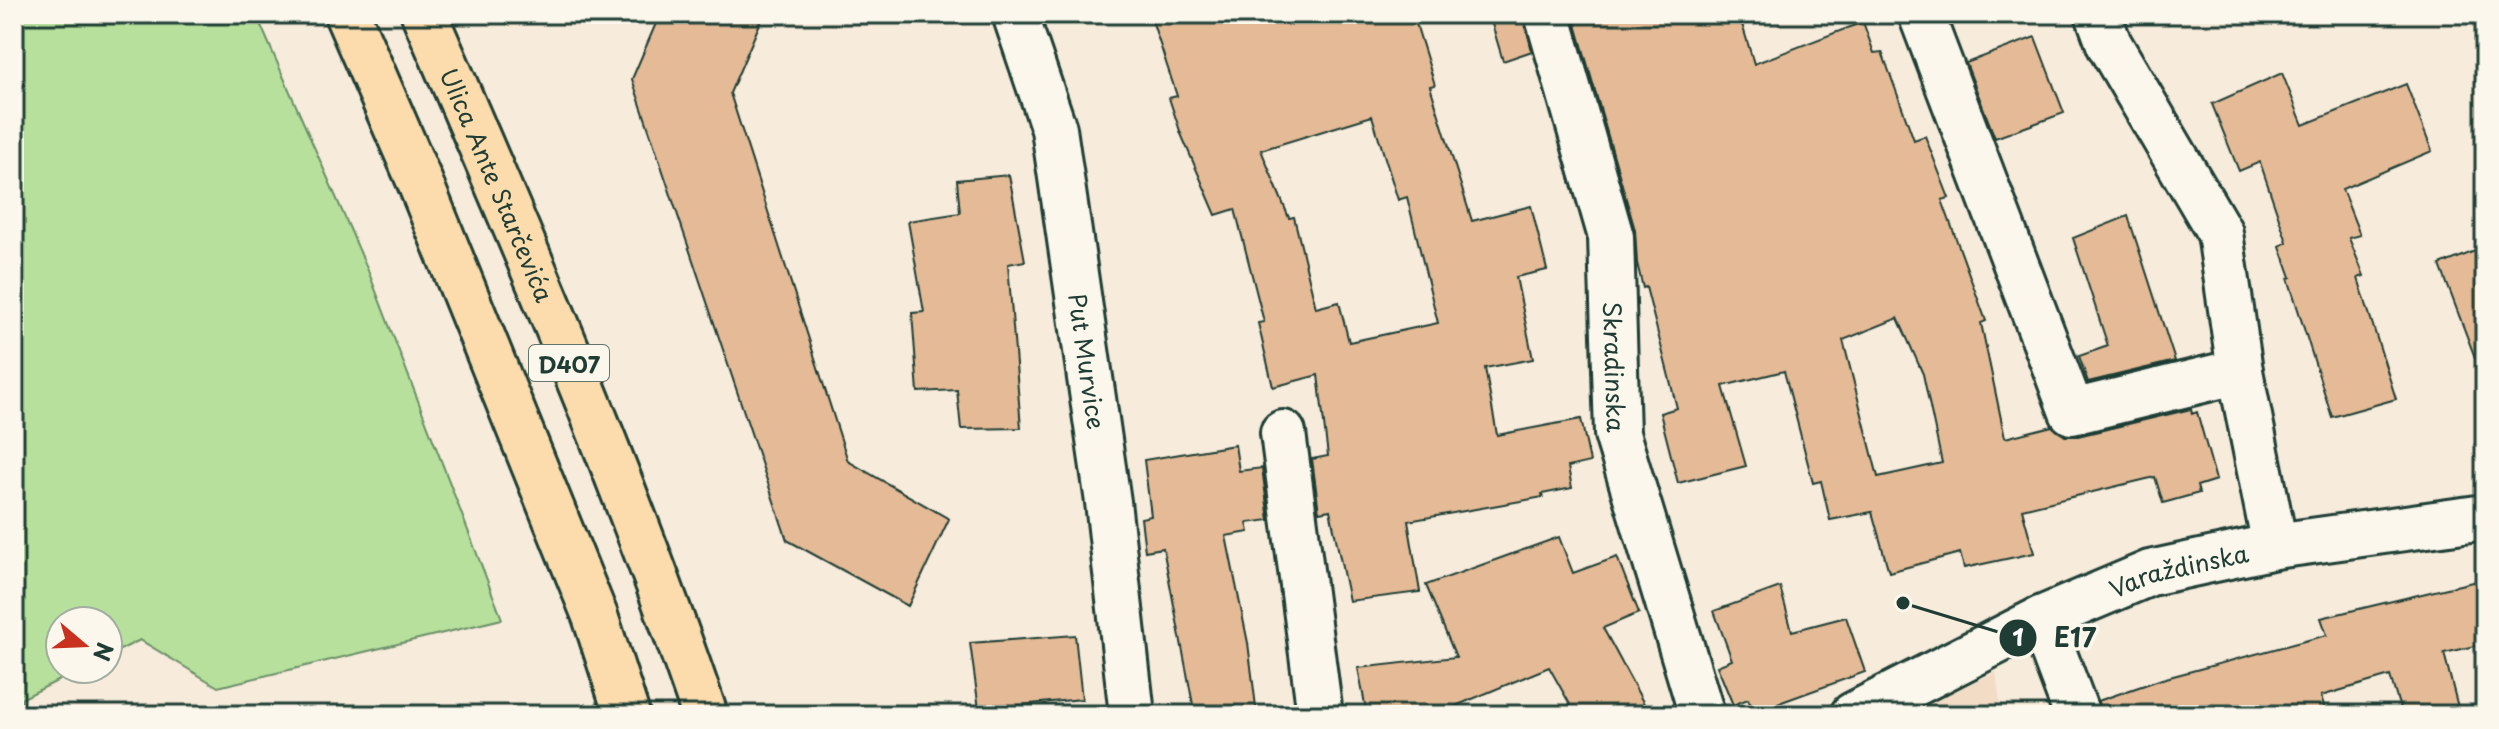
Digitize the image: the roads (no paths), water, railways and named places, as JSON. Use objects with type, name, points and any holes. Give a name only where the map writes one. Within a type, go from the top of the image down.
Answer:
[{"type":"main road","name":"D407","points":[[347,14],[419,180],[595,616],[627,715]]},
{"type":"main road","name":"Ulica Ante Starčevića","points":[[424,14],[487,159],[666,602],[705,715]]},
{"type":"street","name":"Put Murvice","points":[[1015,14],[1054,129],[1108,502],[1132,715]]},
{"type":"street","name":"Skradinska","points":[[1547,14],[1611,237],[1617,434],[1702,715]]},
{"type":"street","points":[[1921,14],[2072,412],[2240,371]]},
{"type":"street","points":[[2098,14],[2109,44],[2220,233],[2240,371],[2275,546]]},
{"type":"street","points":[[1283,433],[1320,715]]},
{"type":"street","name":"Varaždinska","points":[[1853,715],[2041,619],[2150,573],[2275,546],[2485,517]]},
{"type":"street","points":[[2041,619],[2077,715]]},
{"type":"place","name":"E17","points":[[1903,603]]}]
